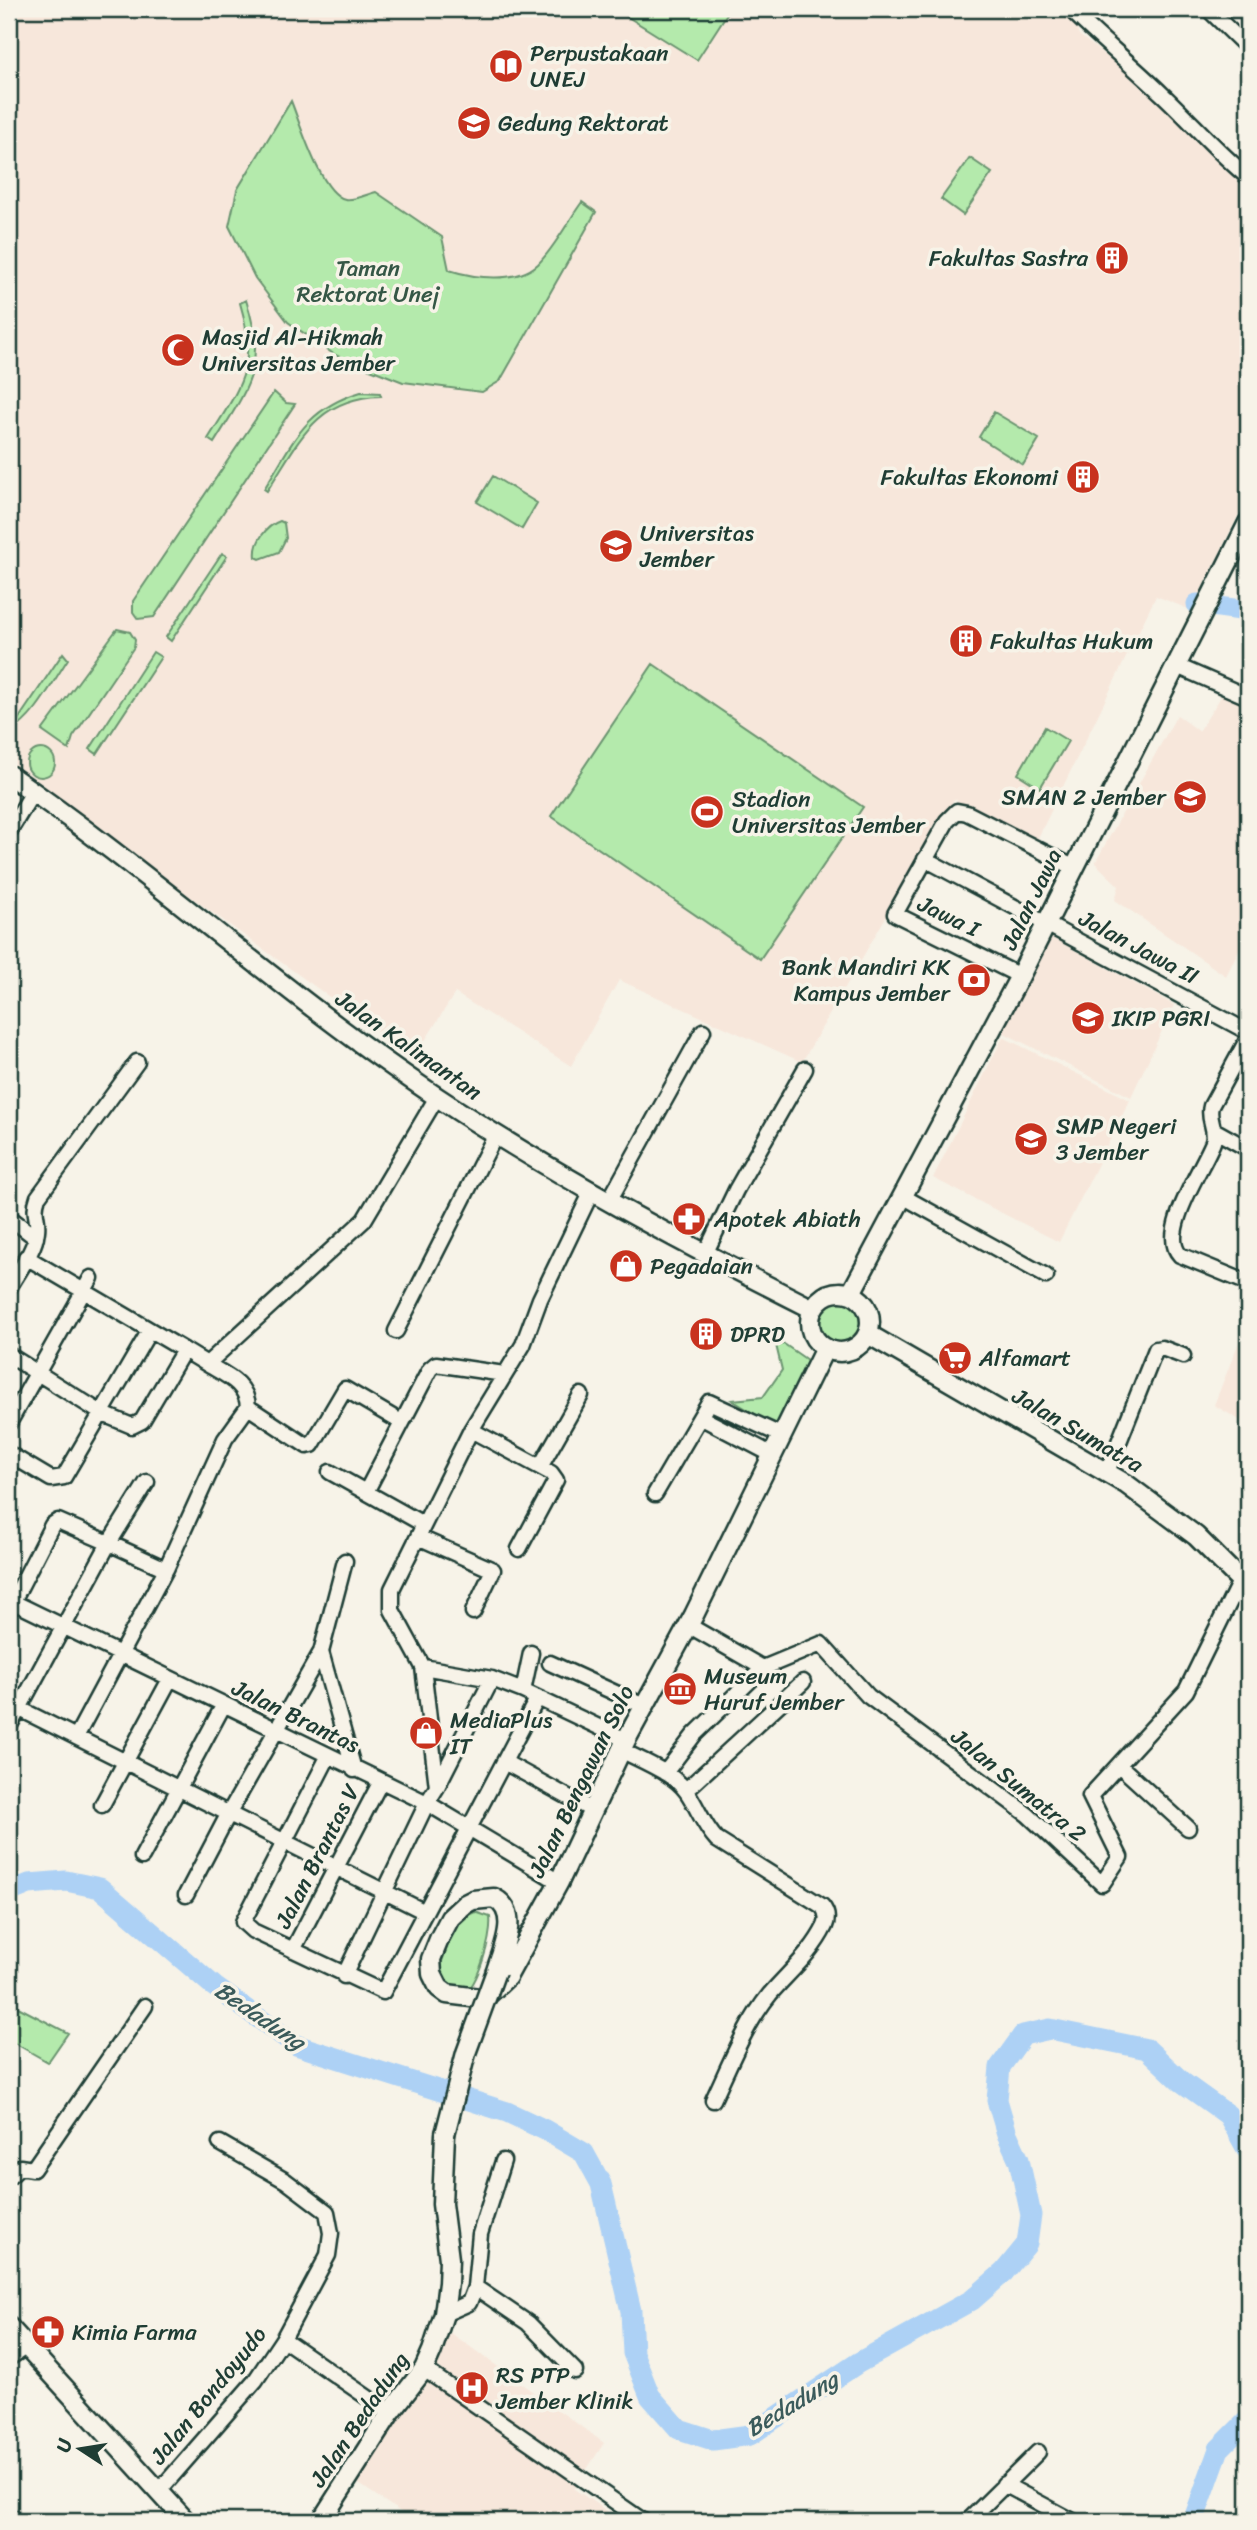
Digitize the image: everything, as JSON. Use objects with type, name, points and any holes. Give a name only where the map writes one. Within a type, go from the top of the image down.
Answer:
[{"type":"main road","name":"Jalan Jawa","points":[[851,1293],[1020,976],[1248,523]]},
{"type":"main road","name":"Jalan Kalimantan","points":[[9,775],[335,1024],[437,1097],[609,1201],[811,1308]]},
{"type":"main road","points":[[829,1293],[851,1293],[866,1309],[871,1321],[868,1334],[860,1346],[849,1351],[824,1350],[811,1331],[811,1308],[829,1293]]},
{"type":"main road","name":"Jalan Sumatra","points":[[868,1334],[1107,1472],[1196,1536],[1244,1583]]},
{"type":"main road","name":"Jalan Bengawan Solo","points":[[496,1971],[509,1917],[500,1901],[494,1898],[473,1900],[450,1918],[430,1959],[432,1974],[439,1988],[447,1994],[463,1997],[488,1996],[507,1977],[559,1882],[624,1745],[688,1625],[824,1350]]},
{"type":"main road","name":"Jalan Bedadung","points":[[321,2521],[390,2413],[424,2369],[444,2314],[449,2259],[442,2204],[445,2134],[466,2053],[496,1971]]},
{"type":"main road","points":[[9,2327],[186,2521]]},
{"type":"street","points":[[1070,9],[1116,55],[1161,92],[1209,144],[1248,177]]},
{"type":"street","points":[[1208,9],[1248,48]]},
{"type":"street","points":[[1177,666],[1248,697]]},
{"type":"street","points":[[9,832],[33,792]]},
{"type":"street","points":[[925,859],[954,812],[964,812],[1073,867]]},
{"type":"street","name":"Jawa I","points":[[925,859],[895,915],[1020,976]]},
{"type":"street","name":"Jalan Jawa II","points":[[925,859],[1248,1032]]},
{"type":"street","points":[[609,1201],[703,1031]]},
{"type":"street","points":[[1248,1038],[1211,1107],[1209,1116],[1214,1130],[1211,1148],[1176,1219],[1172,1242],[1180,1255],[1248,1283]]},
{"type":"street","points":[[9,1288],[36,1238],[34,1210],[38,1198],[137,1062]]},
{"type":"street","points":[[705,1254],[736,1190],[805,1069]]},
{"type":"street","points":[[207,1364],[364,1220],[437,1097]]},
{"type":"street","points":[[1214,1130],[1248,1149]]},
{"type":"street","points":[[396,1331],[496,1134]]},
{"type":"street","points":[[438,1787],[424,1667],[396,1619],[391,1604],[392,1589],[471,1430],[523,1345],[540,1299],[592,1191]]},
{"type":"street","points":[[904,1197],[1046,1276]]},
{"type":"street","points":[[9,1217],[36,1238]]},
{"type":"street","points":[[26,1257],[87,1284],[150,1330],[240,1385],[246,1392],[248,1407],[225,1439],[166,1569],[76,1737]]},
{"type":"street","points":[[9,1423],[87,1284]]},
{"type":"street","points":[[9,1454],[51,1479],[60,1479],[69,1470],[103,1414],[150,1330]]},
{"type":"street","points":[[1107,1472],[1156,1349],[1162,1348],[1183,1356]]},
{"type":"street","points":[[9,1355],[103,1414],[132,1426],[137,1425],[184,1350]]},
{"type":"street","points":[[366,1492],[424,1376],[436,1364],[505,1374]]},
{"type":"street","points":[[248,1407],[307,1446],[312,1445],[345,1389],[401,1422]]},
{"type":"street","points":[[540,1467],[581,1395]]},
{"type":"street","points":[[655,1494],[709,1402],[783,1436]]},
{"type":"street","points":[[702,1418],[773,1455]]},
{"type":"street","points":[[471,1430],[540,1467],[556,1480],[519,1549]]},
{"type":"street","points":[[330,1472],[366,1492],[420,1530],[493,1570],[473,1612]]},
{"type":"street","points":[[9,1727],[63,1624],[147,1482]]},
{"type":"street","points":[[10,1604],[52,1525],[58,1521],[166,1569]]},
{"type":"street","points":[[186,1895],[321,1651],[345,1561]]},
{"type":"street","name":"Jalan Sumatra 2","points":[[763,1668],[821,1644],[868,1696],[1028,1815],[1100,1884],[1120,1862],[1120,1857],[1090,1796],[1186,1691],[1244,1583]]},
{"type":"street","name":"Jalan Brantas","points":[[10,1604],[63,1624],[223,1706],[380,1783],[427,1803],[559,1882]]},
{"type":"street","points":[[665,1773],[694,1735],[763,1668],[688,1625]]},
{"type":"street","points":[[321,1651],[355,1770]]},
{"type":"street","points":[[523,1691],[531,1653]]},
{"type":"street","points":[[550,1663],[644,1706]]},
{"type":"street","points":[[424,1667],[492,1679],[523,1691],[624,1745],[686,1790],[704,1825],[717,1840],[822,1906],[827,1915],[826,1924],[800,1962],[771,1993],[750,2022],[713,2100]]},
{"type":"street","points":[[102,1805],[170,1679]]},
{"type":"street","points":[[344,1976],[427,1803],[438,1787],[492,1679]]},
{"type":"street","points":[[686,1790],[803,1682]]},
{"type":"street","points":[[328,1757],[243,1922],[247,1928],[344,1976],[383,1992],[423,1911],[506,1763],[537,1699]]},
{"type":"street","points":[[142,1857],[223,1706]]},
{"type":"street","points":[[20,1709],[127,1760],[423,1911]]},
{"type":"street","points":[[506,1763],[592,1810]]},
{"type":"street","points":[[1120,1766],[1188,1828]]},
{"type":"street","name":"Jalan Brantas V","points":[[293,1950],[380,1783]]},
{"type":"street","points":[[9,2177],[20,2166],[33,2169],[145,2006]]},
{"type":"street","name":"Jalan Bondoyudo","points":[[159,2491],[255,2381],[284,2339],[328,2255],[331,2233],[327,2212],[286,2181],[220,2143]]},
{"type":"street","points":[[444,2314],[465,2306],[475,2287],[480,2234],[503,2161]]},
{"type":"street","points":[[475,2287],[528,2323],[575,2371]]},
{"type":"street","points":[[284,2339],[390,2413]]},
{"type":"street","points":[[9,2358],[27,2346]]},
{"type":"street","points":[[424,2369],[643,2521]]},
{"type":"street","points":[[968,2521],[1038,2452]]},
{"type":"street","points":[[1004,2484],[1073,2521]]},
{"type":"street","points":[[9,2515],[16,2521]]},
{"type":"shaded area","name":"Universitas Jember","points":[[9,9],[1062,9],[1071,15],[1079,35],[1163,100],[1248,192],[1248,496],[1191,610],[1156,596],[1036,842],[954,799],[802,1062],[619,980],[571,1066],[455,993],[414,1058],[9,766]]},
{"type":"shaded area","name":"SMAN 2 Jember","points":[[1224,692],[1248,703],[1248,932],[1226,976],[1115,900],[1119,886],[1095,863],[1177,715],[1199,731]]},
{"type":"shaded area","name":"IKIP PGRI","points":[[1049,936],[1174,1005],[1131,1097],[1002,1032]]},
{"type":"shaded area","name":"SMP Negeri 3 Jember","points":[[1003,1037],[1130,1100],[1059,1242],[933,1178]]},
{"type":"shaded area","points":[[1245,1327],[1248,1328],[1248,1425],[1214,1405]]},
{"type":"shaded area","name":"RS PTP Jember Klinik","points":[[451,2333],[604,2443],[574,2489],[622,2521],[414,2521],[356,2482]]},
{"type":"green space","points":[[615,9],[730,9],[697,60]]},
{"type":"green space","name":"Taman Rektorat Unej","points":[[291,101],[320,172],[336,194],[349,199],[376,192],[442,237],[449,270],[495,278],[529,270],[538,264],[556,242],[582,202],[596,212],[500,381],[482,392],[403,382],[335,355],[288,322],[255,278],[229,226],[237,190]]},
{"type":"green space","points":[[970,158],[992,173],[963,215],[941,199]]},
{"type":"green space","points":[[246,300],[255,342],[255,359],[245,391],[214,443],[208,439],[237,390],[247,360],[248,344],[240,303]]},
{"type":"green space","points":[[274,392],[286,403],[295,404],[154,617],[138,619],[133,612],[133,601]]},
{"type":"green space","points":[[361,392],[380,393],[381,396],[358,399],[324,414],[300,440],[267,491],[264,489],[292,443],[313,418],[342,399]]},
{"type":"green space","points":[[994,412],[1039,439],[1023,465],[979,437]]},
{"type":"green space","points":[[493,476],[537,503],[522,529],[477,502]]},
{"type":"green space","points":[[280,521],[284,523],[286,538],[279,552],[260,559],[256,557],[262,535]]},
{"type":"green space","points":[[222,553],[227,556],[171,641],[166,637]]},
{"type":"green space","points":[[117,629],[130,632],[135,640],[134,647],[73,737],[69,750],[42,731]]},
{"type":"green space","points":[[153,652],[161,657],[97,754],[90,749]]},
{"type":"green space","points":[[63,653],[68,659],[42,700],[27,719],[9,733]]},
{"type":"green space","name":"Stadion Universitas Jember","points":[[653,664],[863,807],[760,959],[551,816]]},
{"type":"green space","points":[[1045,727],[1068,741],[1040,788],[1018,774]]},
{"type":"green space","points":[[41,749],[51,753],[55,763],[51,773],[41,777],[31,773],[27,763],[31,753]]},
{"type":"green space","points":[[834,1292],[846,1292],[865,1305],[870,1322],[868,1334],[857,1347],[846,1352],[834,1352],[815,1339],[810,1328],[810,1316],[823,1297]]},
{"type":"green space","points":[[784,1344],[810,1362],[780,1430],[732,1400],[763,1397],[782,1370],[776,1345]]},
{"type":"green space","points":[[475,1912],[490,1917],[489,1936],[479,1970],[463,1995],[443,1983],[441,1964],[457,1920]]},
{"type":"green space","points":[[16,2006],[68,2033],[48,2062],[9,2040],[9,2020]]},
{"type":"waterway","points":[[1197,604],[1248,611]]},
{"type":"waterway","name":"Bedadung","points":[[9,1892],[29,1884],[66,1881],[100,1888],[215,1987],[296,2045],[507,2112],[584,2153],[601,2184],[631,2311],[633,2353],[650,2396],[679,2429],[713,2440],[750,2435],[858,2363],[972,2300],[1004,2272],[1027,2244],[1031,2215],[1019,2160],[1007,2134],[997,2100],[1000,2067],[1023,2035],[1050,2029],[1147,2049],[1182,2082],[1228,2115],[1248,2151]]},
{"type":"waterway","name":"Bedadung","points":[[1196,2521],[1196,2513],[1219,2449],[1248,2420]]},
{"type":"place","name":"Perpustakaan UNEJ","points":[[506,66]]},
{"type":"place","name":"Gedung Rektorat","points":[[474,123]]},
{"type":"place","name":"Fakultas Sastra","points":[[1112,258]]},
{"type":"place","name":"Masjid Al-Hikmah Universitas Jember","points":[[178,350]]},
{"type":"place","name":"Fakultas Ekonomi","points":[[1083,477]]},
{"type":"place","name":"Universitas Jember","points":[[616,546]]},
{"type":"place","name":"Fakultas Hukum","points":[[966,641]]},
{"type":"place","name":"SMAN 2 Jember","points":[[1190,797]]},
{"type":"place","name":"Stadion Universitas Jember","points":[[707,812]]},
{"type":"place","name":"Bank Mandiri KK Kampus Jember","points":[[974,980]]},
{"type":"place","name":"IKIP PGRI","points":[[1088,1018]]},
{"type":"place","name":"SMP Negeri 3 Jember","points":[[1031,1139]]},
{"type":"place","name":"Apotek Abiath","points":[[689,1219]]},
{"type":"place","name":"Pegadaian","points":[[626,1266]]},
{"type":"place","name":"DPRD","points":[[706,1334]]},
{"type":"place","name":"Alfamart","points":[[955,1358]]},
{"type":"place","name":"Museum Huruf Jember","points":[[680,1689]]},
{"type":"place","name":"MediaPlus IT","points":[[426,1733]]},
{"type":"place","name":"Kimia Farma","points":[[48,2332]]},
{"type":"place","name":"RS PTP Jember Klinik","points":[[472,2388]]}]
